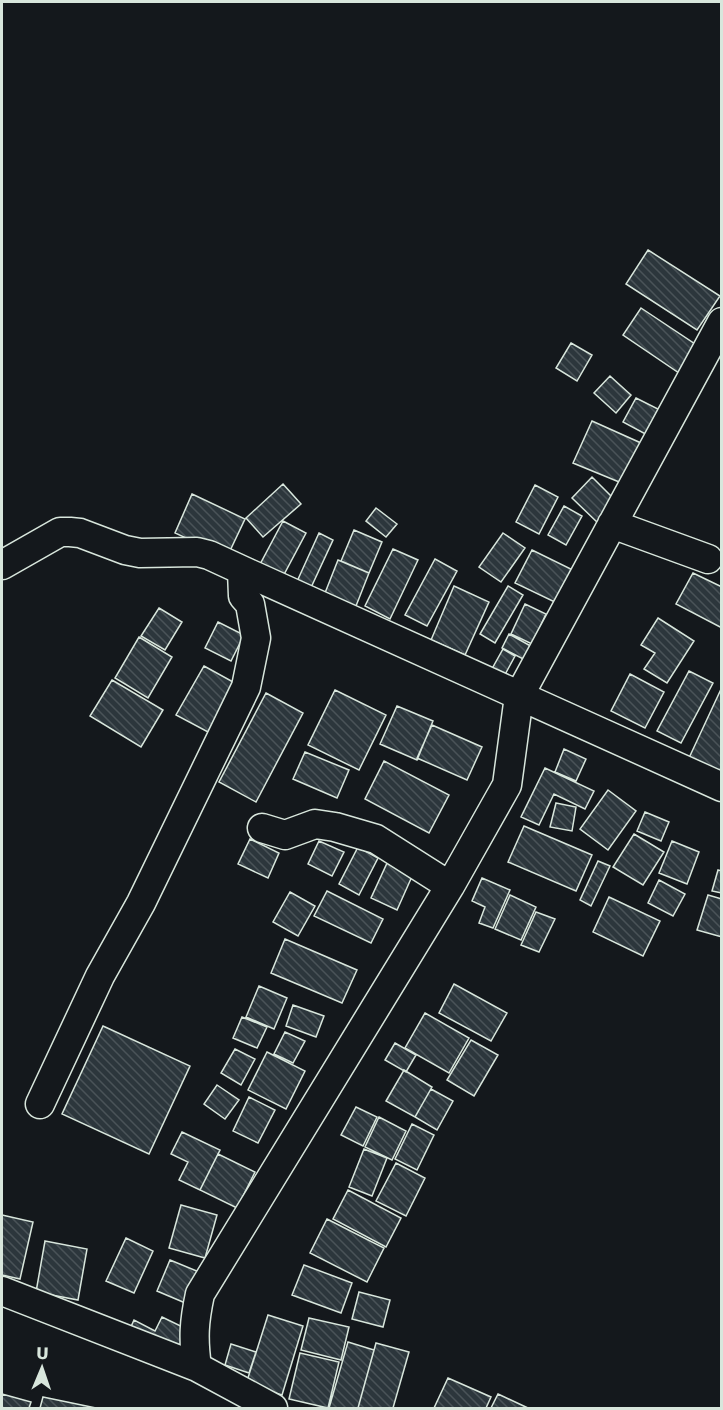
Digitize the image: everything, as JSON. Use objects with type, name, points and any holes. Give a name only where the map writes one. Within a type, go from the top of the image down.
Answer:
[{"type":"street","points":[[197,1366],[194,1344],[195,1319],[200,1294],[450,886],[507,785],[519,696],[722,322]]},
{"type":"street","points":[[612,524],[708,559]]},
{"type":"street","points":[[2,565],[60,532],[80,533],[125,550],[140,553],[197,552],[209,555],[722,787]]},
{"type":"street","points":[[40,1104],[100,976],[141,903],[246,687],[256,638],[250,604],[243,596],[242,571]]},
{"type":"street","points":[[262,828],[285,835],[315,824],[335,827],[376,839],[450,886]]},
{"type":"street","points":[[2,1291],[197,1366],[263,1406]]},
{"type":"building","points":[[648,250],[720,296],[697,330],[626,284]]},
{"type":"building","points":[[641,308],[698,346],[679,373],[623,335]]},
{"type":"building","points":[[571,343],[592,355],[577,381],[556,368]]},
{"type":"building","points":[[610,376],[631,395],[616,413],[594,393]]},
{"type":"building","points":[[636,398],[664,412],[651,437],[623,422]]},
{"type":"building","points":[[592,421],[641,443],[624,484],[573,463]]},
{"type":"building","points":[[592,477],[619,504],[599,524],[572,498]]},
{"type":"building","points":[[283,484],[301,504],[263,537],[246,518]]},
{"type":"building","points":[[535,485],[558,497],[539,534],[516,522]]},
{"type":"building","points":[[192,494],[245,519],[227,557],[175,533]]},
{"type":"building","points":[[564,506],[582,516],[566,545],[548,535]]},
{"type":"building","points":[[376,508],[397,524],[386,537],[366,521]]},
{"type":"building","points":[[283,521],[306,533],[280,582],[257,570]]},
{"type":"building","points":[[354,530],[382,542],[369,573],[341,561]]},
{"type":"building","points":[[319,533],[333,540],[308,594],[294,588]]},
{"type":"building","points":[[503,533],[525,548],[501,582],[479,567]]},
{"type":"building","points":[[393,549],[418,560],[390,619],[365,606]]},
{"type":"building","points":[[532,550],[577,572],[561,605],[515,583]]},
{"type":"building","points":[[435,559],[457,571],[427,626],[405,615]]},
{"type":"building","points":[[338,560],[369,573],[354,611],[323,598]]},
{"type":"building","points":[[693,573],[722,587],[722,628],[676,604]]},
{"type":"building","points":[[454,586],[489,602],[465,655],[431,640]]},
{"type":"building","points":[[508,586],[523,595],[495,643],[480,634]]},
{"type":"building","points":[[525,604],[546,614],[532,644],[511,634]]},
{"type":"building","points":[[159,608],[182,622],[165,650],[141,636]]},
{"type":"building","points":[[658,618],[694,641],[667,683],[644,669],[655,653],[641,645]]},
{"type":"building","points":[[218,622],[244,635],[231,661],[205,648]]},
{"type":"building","points":[[509,634],[538,650],[531,663],[502,648]]},
{"type":"building","points":[[139,637],[172,657],[148,698],[115,678]]},
{"type":"building","points":[[503,649],[515,656],[501,682],[488,676]]},
{"type":"building","points":[[204,666],[235,683],[208,732],[176,715]]},
{"type":"building","points":[[689,671],[713,683],[681,743],[657,731]]},
{"type":"building","points":[[630,674],[664,692],[645,728],[611,711]]},
{"type":"building","points":[[112,680],[163,710],[141,747],[90,716]]},
{"type":"building","points":[[722,687],[722,766],[718,773],[688,760]]},
{"type":"building","points":[[335,690],[386,715],[359,770],[308,745]]},
{"type":"building","points":[[266,693],[303,713],[256,802],[219,782]]},
{"type":"building","points":[[397,706],[433,721],[417,760],[380,744]]},
{"type":"building","points":[[432,725],[482,747],[467,780],[417,758]]},
{"type":"building","points":[[564,749],[586,759],[576,781],[555,772]]},
{"type":"building","points":[[305,752],[349,770],[337,798],[293,779]]},
{"type":"building","points":[[384,761],[449,795],[429,833],[365,799]]},
{"type":"building","points":[[545,768],[594,791],[585,809],[554,794],[539,825],[521,817]]},
{"type":"building","points":[[608,790],[636,811],[608,850],[580,829]]},
{"type":"building","points":[[556,803],[576,807],[572,831],[550,827]]},
{"type":"building","points":[[645,812],[669,822],[661,841],[637,831]]},
{"type":"building","points":[[524,826],[592,855],[576,891],[508,862]]},
{"type":"building","points":[[634,834],[664,852],[643,885],[613,867]]},
{"type":"building","points":[[250,839],[279,853],[268,878],[238,864]]},
{"type":"building","points":[[319,841],[344,852],[332,876],[308,864]]},
{"type":"building","points":[[672,841],[699,852],[687,884],[659,873]]},
{"type":"building","points":[[358,847],[378,858],[359,895],[339,884]]},
{"type":"building","points":[[388,861],[414,872],[397,910],[371,898]]},
{"type":"building","points":[[598,861],[610,866],[591,906],[580,900]]},
{"type":"building","points":[[718,870],[722,871],[722,893],[712,891]]},
{"type":"building","points":[[482,878],[510,890],[493,928],[479,923],[485,907],[472,901]]},
{"type":"building","points":[[659,880],[685,894],[673,916],[648,903]]},
{"type":"building","points":[[327,891],[383,919],[371,943],[314,916]]},
{"type":"building","points":[[290,892],[315,906],[298,936],[273,922]]},
{"type":"building","points":[[510,895],[536,907],[521,940],[495,929]]},
{"type":"building","points":[[708,895],[722,899],[722,937],[697,930]]},
{"type":"building","points":[[609,897],[660,921],[643,956],[593,932]]},
{"type":"building","points":[[536,912],[555,919],[539,952],[521,945]]},
{"type":"building","points":[[285,939],[357,970],[342,1003],[271,973]]},
{"type":"building","points":[[454,984],[507,1013],[491,1041],[439,1013]]},
{"type":"building","points":[[259,986],[287,998],[274,1029],[246,1017]]},
{"type":"building","points":[[293,1005],[324,1016],[316,1037],[286,1026]]},
{"type":"building","points":[[425,1013],[469,1038],[449,1073],[405,1048]]},
{"type":"building","points":[[242,1017],[267,1027],[257,1048],[233,1038]]},
{"type":"building","points":[[103,1026],[190,1066],[149,1154],[62,1114]]},
{"type":"building","points":[[285,1032],[305,1041],[293,1063],[274,1054]]},
{"type":"building","points":[[471,1040],[498,1055],[474,1096],[447,1080]]},
{"type":"building","points":[[395,1043],[416,1055],[406,1072],[385,1060]]},
{"type":"building","points":[[235,1049],[255,1059],[241,1085],[221,1073]]},
{"type":"building","points":[[267,1052],[305,1071],[286,1109],[248,1090]]},
{"type":"building","points":[[404,1070],[432,1087],[415,1117],[386,1101]]},
{"type":"building","points":[[217,1085],[239,1100],[225,1119],[204,1104]]},
{"type":"building","points":[[431,1089],[453,1101],[437,1130],[415,1117]]},
{"type":"building","points":[[249,1097],[275,1110],[258,1143],[233,1131]]},
{"type":"building","points":[[356,1107],[377,1117],[363,1146],[341,1135]]},
{"type":"building","points":[[379,1117],[406,1131],[392,1160],[365,1147]]},
{"type":"building","points":[[412,1124],[434,1135],[417,1170],[395,1159]]},
{"type":"building","points":[[182,1132],[220,1150],[200,1190],[179,1180],[188,1162],[171,1154]]},
{"type":"building","points":[[364,1149],[387,1158],[372,1196],[349,1187]]},
{"type":"building","points":[[218,1154],[255,1172],[237,1208],[200,1190]]},
{"type":"building","points":[[396,1163],[425,1178],[406,1216],[376,1201]]},
{"type":"building","points":[[348,1190],[401,1218],[386,1247],[333,1219]]},
{"type":"building","points":[[181,1205],[217,1215],[205,1258],[169,1248]]},
{"type":"building","points":[[2,1215],[33,1222],[20,1279],[2,1275]]},
{"type":"building","points":[[327,1219],[384,1248],[367,1282],[310,1253]]},
{"type":"building","points":[[126,1238],[153,1251],[134,1293],[106,1281]]},
{"type":"building","points":[[45,1241],[87,1249],[78,1300],[36,1292]]},
{"type":"building","points":[[170,1260],[204,1274],[190,1305],[157,1291]]},
{"type":"building","points":[[304,1265],[352,1283],[341,1313],[292,1295]]},
{"type":"building","points":[[359,1292],[390,1300],[383,1327],[352,1319]]},
{"type":"building","points":[[268,1315],[303,1326],[282,1395],[246,1384]]},
{"type":"building","points":[[162,1317],[191,1331],[180,1353],[130,1329],[134,1320],[155,1331]]},
{"type":"building","points":[[309,1318],[349,1327],[341,1360],[301,1350]]},
{"type":"building","points":[[348,1342],[374,1350],[358,1408],[329,1408]]},
{"type":"building","points":[[376,1343],[409,1352],[393,1408],[358,1408]]},
{"type":"building","points":[[231,1344],[256,1352],[249,1373],[225,1365]]},
{"type":"building","points":[[300,1353],[339,1362],[328,1408],[289,1399]]},
{"type":"building","points":[[448,1378],[491,1397],[486,1408],[434,1408]]},
{"type":"building","points":[[2,1394],[31,1402],[29,1408],[2,1408]]},
{"type":"building","points":[[498,1394],[528,1408],[491,1408]]},
{"type":"building","points":[[43,1397],[96,1408],[40,1408]]}]
